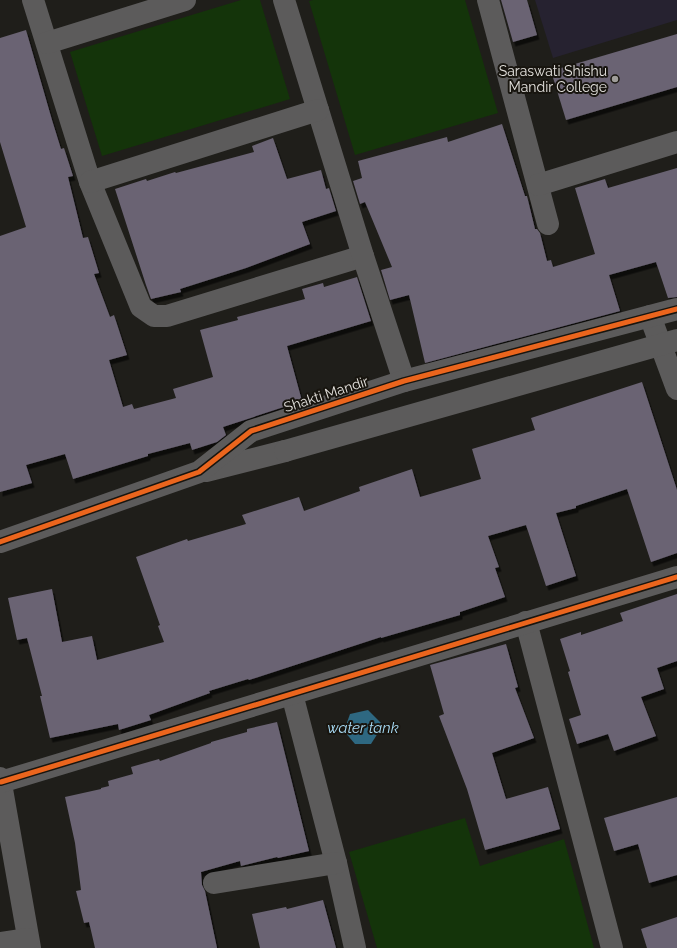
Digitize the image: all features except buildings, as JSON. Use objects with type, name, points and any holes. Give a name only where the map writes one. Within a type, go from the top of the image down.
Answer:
[{"type":"street","points":[[33,0],[90,182],[141,307],[154,316],[167,316],[363,256]]},
{"type":"street","points":[[47,43],[185,0]]},
{"type":"street","points":[[284,0],[363,256],[404,381]]},
{"type":"street","points":[[488,0],[548,224]]},
{"type":"street","points":[[90,182],[318,110]]},
{"type":"street","points":[[538,185],[677,142]]},
{"type":"street","name":"Shakti Mandir","points":[[0,542],[199,472],[251,431],[404,381],[677,309]]},
{"type":"street","points":[[650,316],[677,389]]},
{"type":"street","points":[[199,472],[285,451],[677,340]]},
{"type":"street","points":[[0,944],[29,943],[0,780],[292,694],[677,577]]},
{"type":"street","points":[[526,622],[612,948]]},
{"type":"street","points":[[292,694],[336,863],[355,948]]},
{"type":"street","points":[[214,883],[336,863]]},
{"type":"shaded area","points":[[535,0],[677,0],[677,20],[553,58]]},
{"type":"green space","points":[[241,0],[260,0],[290,99],[102,156],[70,52]]},
{"type":"green space","points":[[465,0],[498,113],[355,155],[309,1]]},
{"type":"green space","points":[[465,818],[480,866],[564,839],[594,948],[377,948],[349,852]]},
{"type":"water","name":"water tank","points":[[368,710],[383,725],[371,744],[355,744],[344,731],[350,714]]},
{"type":"cycle path","points":[[0,542],[199,472],[251,431],[404,381],[677,309]]},
{"type":"cycle path","points":[[1,782],[677,577]]},
{"type":"place","name":"Saraswati Shishu Mandir College","points":[[615,79]]}]
